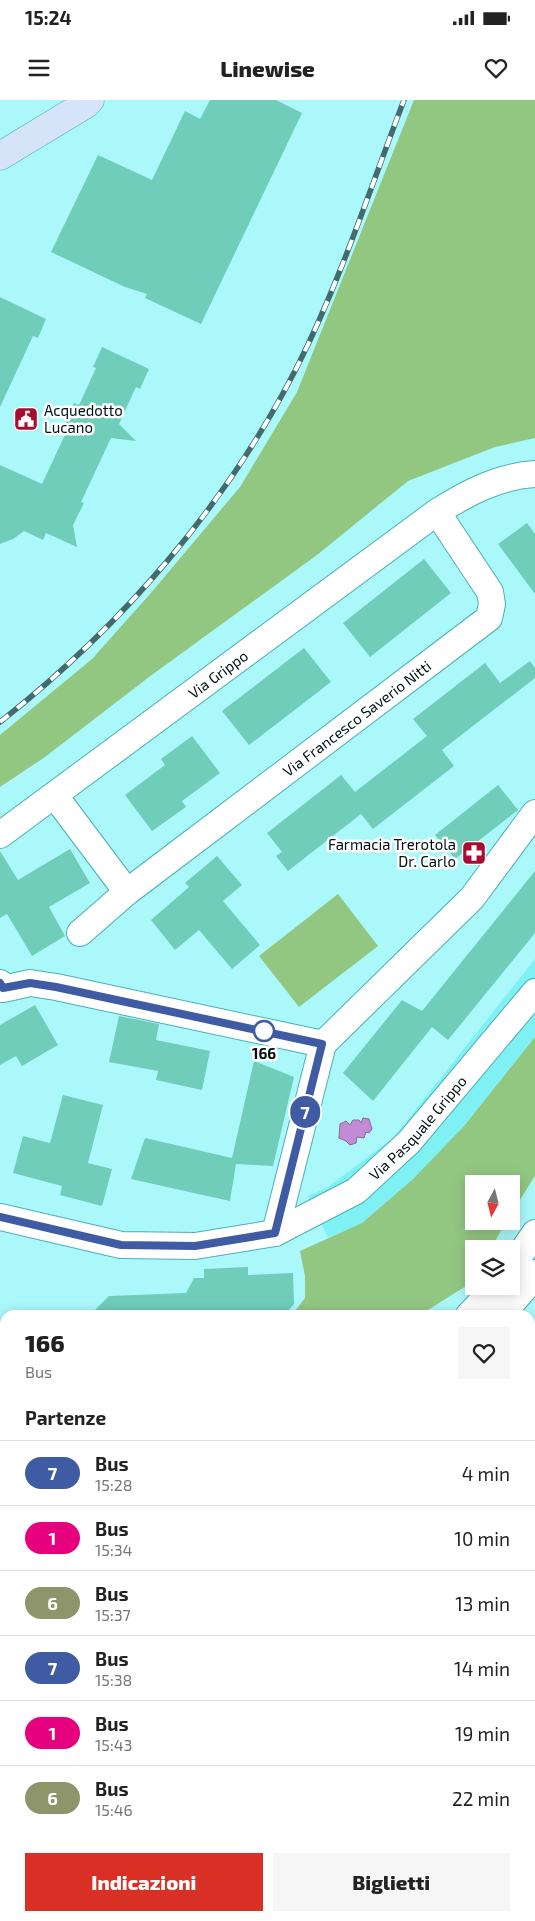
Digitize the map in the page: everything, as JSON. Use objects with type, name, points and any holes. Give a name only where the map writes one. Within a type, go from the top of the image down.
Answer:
[{"type":"street","points":[[0,156],[90,100]]},
{"type":"street","points":[[437,512],[481,487],[504,479],[535,474]]},
{"type":"street","name":"Via Grippo","points":[[0,835],[437,512]]},
{"type":"street","name":"Via Francesco Saverio Nitti","points":[[80,933],[127,892],[488,618],[492,604],[490,592],[437,512]]},
{"type":"street","points":[[55,796],[127,892]]},
{"type":"street","points":[[275,1233],[322,1044],[472,898],[535,813]]},
{"type":"street","points":[[1,987],[30,983],[56,987],[322,1044]]},
{"type":"street","name":"Via Pasquale Grippo","points":[[0,1217],[121,1245],[195,1246],[275,1233],[356,1191],[409,1142],[535,992]]},
{"type":"street","points":[[520,1255],[535,1233]]},
{"type":"street","points":[[505,1310],[524,1289],[535,1273]]},
{"type":"street","points":[[475,1310],[489,1295]]},
{"type":"shaded area","points":[[535,959],[535,1037],[464,1126],[413,1179],[362,1223],[328,1238],[308,1196],[328,1187],[393,1138]]},
{"type":"shaded area","points":[[363,1118],[369,1119],[372,1129],[369,1133],[366,1132],[364,1138],[357,1137],[356,1143],[350,1145],[339,1138],[340,1124],[346,1121],[350,1125],[353,1120],[359,1120],[361,1123]]},
{"type":"green space","points":[[414,100],[535,100],[535,438],[495,447],[408,481],[317,555],[149,677],[45,757],[0,787],[0,735],[92,659],[150,594],[240,487],[297,392]]},
{"type":"green space","points":[[338,894],[378,946],[299,1007],[259,956]]},
{"type":"green space","points":[[535,1037],[535,1176],[520,1200],[520,1175],[465,1175],[465,1230],[502,1230],[495,1240],[465,1240],[465,1287],[428,1310],[296,1310],[305,1298],[305,1276],[300,1251],[362,1223],[413,1179],[464,1126]]},
{"type":"building","points":[[210,100],[276,100],[302,113],[201,324],[145,298],[147,294],[125,287],[51,252],[98,155],[152,180],[185,111],[200,119]]},
{"type":"building","points":[[0,297],[46,319],[38,338],[33,336],[0,407]]},
{"type":"building","points":[[102,347],[149,369],[140,389],[136,387],[119,424],[136,441],[111,438],[81,502],[84,503],[73,525],[77,547],[46,533],[43,540],[24,531],[13,539],[0,544],[0,465],[42,484],[69,426],[65,424],[74,403],[79,405],[96,368],[93,367]]},
{"type":"building","points":[[527,523],[535,534],[535,594],[498,544]]},
{"type":"building","points":[[424,559],[451,593],[370,657],[343,623]]},
{"type":"building","points":[[304,648],[331,682],[249,745],[222,711]]},
{"type":"building","points":[[530,661],[535,668],[535,678],[442,750],[454,766],[373,829],[361,814],[288,871],[276,856],[282,852],[267,833],[341,775],[355,792],[427,736],[413,719],[485,663],[500,683]]},
{"type":"building","points":[[192,736],[220,773],[182,801],[186,807],[152,831],[125,795],[165,765],[161,759]]},
{"type":"building","points":[[498,785],[518,810],[455,859],[435,835]]},
{"type":"building","points":[[70,849],[90,883],[49,907],[65,936],[32,956],[7,914],[0,918],[0,851],[18,880]]},
{"type":"building","points":[[217,856],[242,885],[223,901],[260,945],[232,969],[199,930],[175,950],[151,920],[189,887],[185,883]]},
{"type":"building","points":[[535,871],[535,933],[448,1040],[432,1027],[373,1101],[343,1073],[402,1000],[422,1011]]},
{"type":"building","points":[[35,1005],[58,1045],[22,1066],[16,1056],[0,1065],[0,1025]]},
{"type":"building","points":[[119,1016],[159,1024],[156,1040],[210,1051],[202,1090],[156,1080],[158,1071],[109,1062]]},
{"type":"building","points":[[254,1061],[294,1077],[273,1166],[236,1164],[230,1201],[131,1179],[145,1138],[232,1158]]},
{"type":"building","points":[[63,1095],[103,1105],[88,1163],[112,1169],[102,1206],[60,1195],[62,1186],[13,1173],[23,1136],[50,1143]]},
{"type":"building","points":[[248,1267],[248,1275],[293,1273],[294,1304],[289,1310],[95,1310],[109,1296],[186,1293],[194,1278],[204,1278],[204,1269]]},
{"type":"railway","points":[[0,722],[88,646],[129,604],[168,561],[238,468],[269,418],[313,335],[341,269],[404,100]]},
{"type":"bus line","name":"7","points":[[0,983],[3,988],[30,983],[56,987],[322,1044],[275,1233],[195,1246],[121,1245],[0,1217]]},
{"type":"place","name":"Acquedotto Lucano","points":[[26,419]]},
{"type":"place","name":"Farmacia Trerotola Dr. Carlo","points":[[474,853]]},
{"type":"place","name":"166","points":[[264,1031]]}]
